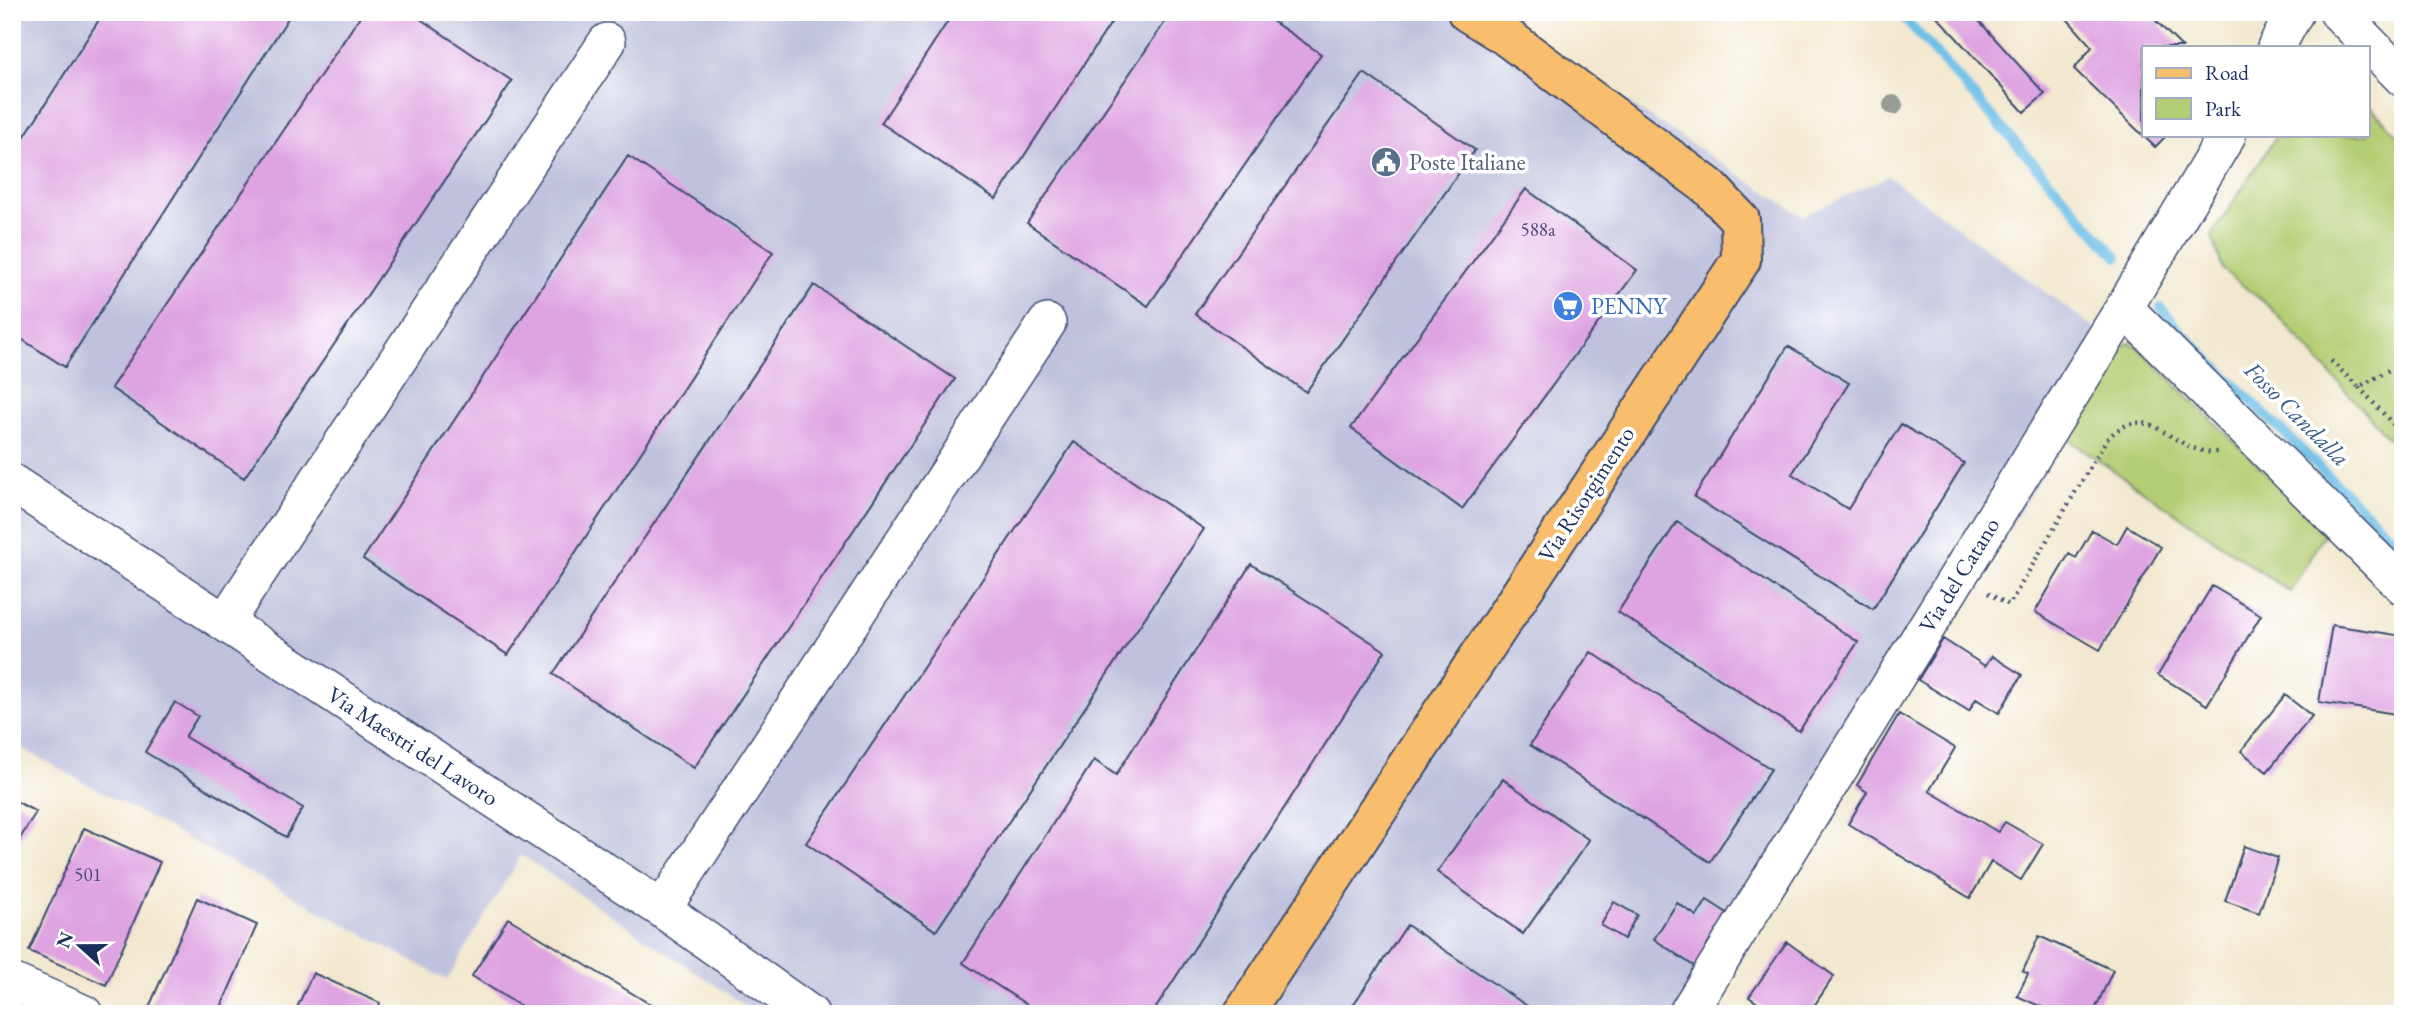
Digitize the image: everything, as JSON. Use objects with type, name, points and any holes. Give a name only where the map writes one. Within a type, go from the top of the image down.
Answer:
[{"type":"main road","name":"Via Risorgimento","points":[[1243,1014],[1741,260],[1740,220],[1709,187],[1492,23],[1467,12]]},
{"type":"street","points":[[2277,46],[2295,12]]},
{"type":"street","points":[[2338,12],[2403,78]]},
{"type":"street","points":[[225,622],[607,42]]},
{"type":"street","name":"Via del Catano","points":[[1687,1014],[2124,308],[2226,136]]},
{"type":"street","points":[[2124,308],[2403,586]]},
{"type":"street","points":[[662,909],[1047,323]]},
{"type":"street","name":"Via Maestri del Lavoro","points":[[12,484],[662,909],[810,1014]]},
{"type":"street","points":[[12,982],[84,1014]]},
{"type":"path","points":[[2331,361],[2403,435]]},
{"type":"path","points":[[2359,387],[2403,362]]},
{"type":"path","points":[[1957,577],[2009,605],[2106,440],[2122,426],[2140,422],[2150,424],[2195,451],[2208,453],[2221,452],[2253,436]]},
{"type":"shaded area","points":[[12,12],[1488,12],[1803,216],[1888,176],[2121,348],[1707,1014],[758,1014],[521,855],[447,980],[12,743]]},
{"type":"green space","points":[[2370,107],[2403,140],[2403,454],[2270,307],[2223,270],[2212,235],[2276,136],[2370,136]]},
{"type":"green space","points":[[2134,344],[2326,531],[2290,592],[2065,437],[2122,346]]},
{"type":"building","points":[[104,12],[292,12],[65,367],[12,333],[12,156]]},
{"type":"building","points":[[363,12],[410,12],[512,81],[244,478],[111,388]]},
{"type":"building","points":[[954,12],[1118,12],[996,199],[881,123]]},
{"type":"building","points":[[1172,12],[1259,12],[1321,54],[1148,306],[1027,223]]},
{"type":"building","points":[[1933,12],[1971,12],[2045,94],[2024,112]]},
{"type":"building","points":[[2061,12],[2147,12],[2181,46],[2142,46],[2142,134],[2074,69],[2092,47]]},
{"type":"building","points":[[1364,73],[1475,150],[1306,392],[1195,314]]},
{"type":"building","points":[[2144,136],[2166,136],[2155,147]]},
{"type":"building","points":[[628,156],[773,252],[508,655],[363,559]]},
{"type":"building","points":[[1526,189],[1637,270],[1462,509],[1351,428]]},
{"type":"building","points":[[814,285],[955,379],[694,768],[553,674]]},
{"type":"building","points":[[1788,346],[1849,383],[1792,474],[1848,509],[1901,424],[1964,463],[1873,609],[1694,497]]},
{"type":"building","points":[[1074,442],[1204,529],[936,931],[806,843]]},
{"type":"building","points":[[1677,522],[1858,642],[1799,731],[1618,612]]},
{"type":"building","points":[[2127,526],[2161,547],[2100,650],[2035,612],[2069,554],[2076,558],[2092,530],[2117,544]]},
{"type":"building","points":[[1251,564],[1385,651],[1152,1014],[1041,1014],[963,963],[1094,760],[1116,775]]},
{"type":"building","points":[[2212,586],[2261,615],[2207,705],[2158,675]]},
{"type":"building","points":[[2332,625],[2403,636],[2403,715],[2319,702]]},
{"type":"building","points":[[1943,639],[1985,666],[1992,656],[2022,675],[1999,713],[1976,699],[1969,711],[1918,680]]},
{"type":"building","points":[[1591,652],[1771,769],[1710,862],[1530,745]]},
{"type":"building","points":[[2285,695],[2312,716],[2267,772],[2241,751]]},
{"type":"building","points":[[175,702],[198,716],[185,737],[303,808],[286,837],[145,752]]},
{"type":"building","points":[[1899,714],[1955,748],[1929,791],[1998,832],[2005,822],[2043,844],[2021,880],[1991,862],[1970,898],[1848,824],[1867,792],[1857,785]]},
{"type":"building","points":[[1503,779],[1589,840],[1523,934],[1437,872]]},
{"type":"building","points":[[12,799],[36,812],[12,852]]},
{"type":"building","points":[[84,828],[160,862],[106,985],[29,951]]},
{"type":"building","points":[[2244,846],[2278,858],[2259,913],[2225,901]]},
{"type":"building","points":[[197,898],[257,925],[218,1014],[146,1014]]},
{"type":"building","points":[[1707,900],[1735,918],[1701,971],[1654,939],[1677,903],[1697,916]]},
{"type":"building","points":[[1614,902],[1637,915],[1624,939],[1601,925]]},
{"type":"building","points":[[508,918],[653,1006],[648,1014],[533,1014],[472,976]]},
{"type":"building","points":[[1407,925],[1539,1014],[1347,1014]]},
{"type":"building","points":[[2039,936],[2113,970],[2093,1014],[2039,1014],[2042,1007],[2017,996],[2028,974],[2023,971]]},
{"type":"building","points":[[1787,942],[1834,976],[1814,1006],[1829,1014],[1773,1014],[1749,997]]},
{"type":"building","points":[[313,973],[380,1003],[376,1014],[294,1014]]},
{"type":"waterway","name":"Fosso Candalla","points":[[1899,12],[2117,257]]},
{"type":"waterway","name":"Fosso Candalla","points":[[2161,308],[2184,335],[2403,549]]},
{"type":"place","name":"Poste Italiane","points":[[1386,162]]},
{"type":"place","name":"PENNY","points":[[1568,306]]}]
